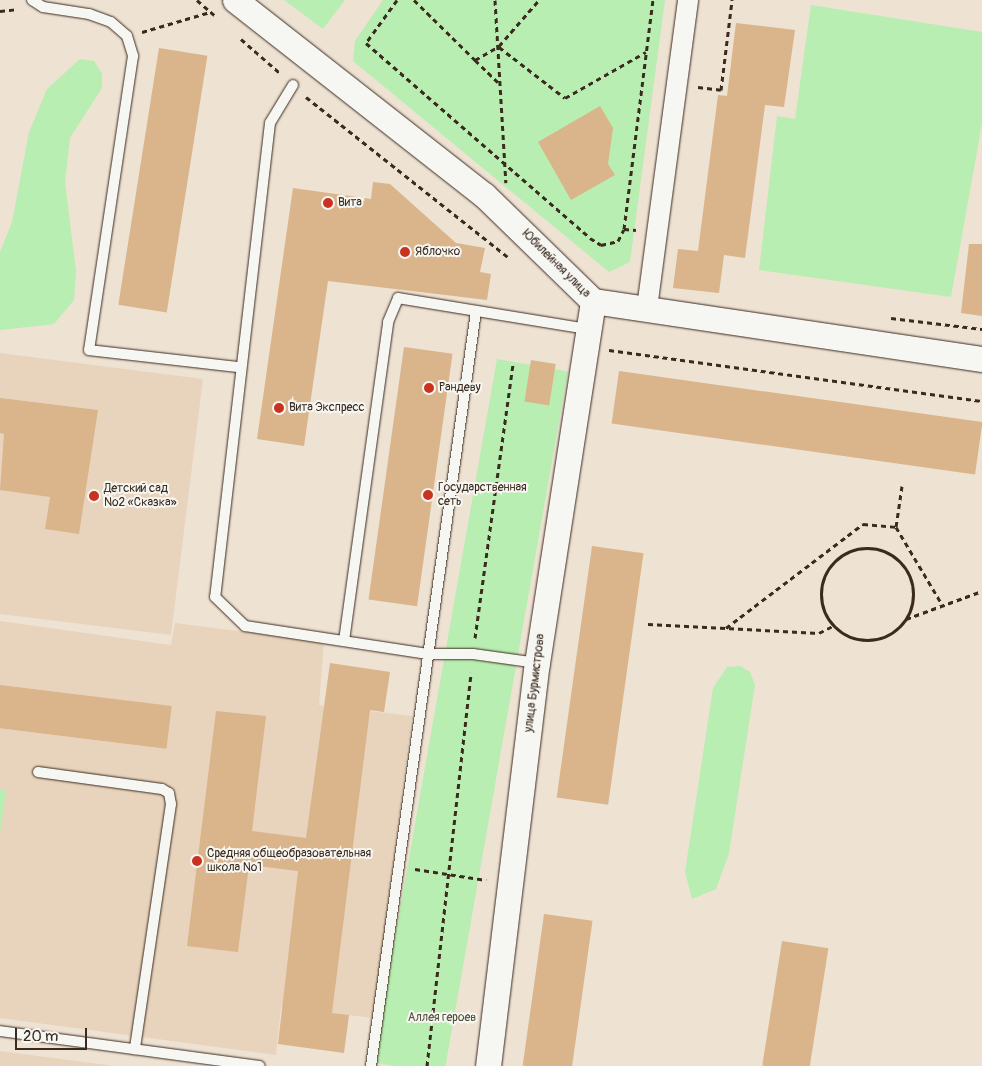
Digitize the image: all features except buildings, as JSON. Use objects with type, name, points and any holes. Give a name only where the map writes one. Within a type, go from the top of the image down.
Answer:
[{"type":"street","name":"Юбилейная улица","points":[[235,0],[484,195],[592,301],[982,359]]},
{"type":"street","points":[[647,308],[688,0]]},
{"type":"street","name":"улица Бурмистрова","points":[[488,1066],[537,663],[588,338],[592,301]]},
{"type":"lane","points":[[32,0],[43,7],[89,14],[111,22],[127,36],[133,56],[89,350],[239,367]]},
{"type":"lane","points":[[293,85],[270,123],[239,367],[214,597],[245,626],[428,654],[473,654],[537,663]]},
{"type":"lane","points":[[344,641],[388,322],[398,298],[476,311],[588,338]]},
{"type":"lane","points":[[371,1066],[476,311]]},
{"type":"lane","points":[[38,772],[162,789],[169,793],[171,804],[135,1049]]},
{"type":"lane","points":[[0,1031],[260,1066]]},
{"type":"path","points":[[197,0],[217,18]]},
{"type":"path","points":[[397,0],[366,44],[505,162],[590,238],[601,245],[618,241],[624,229],[653,0]]},
{"type":"path","points":[[414,0],[501,84]]},
{"type":"path","points":[[495,0],[506,183]]},
{"type":"path","points":[[475,60],[499,46],[539,0]]},
{"type":"path","points":[[693,96],[694,86],[721,90],[732,0]]},
{"type":"path","points":[[127,36],[210,12]]},
{"type":"path","points":[[238,36],[293,85],[509,258]]},
{"type":"path","points":[[499,46],[565,98],[646,52]]},
{"type":"path","points":[[884,317],[982,329]]},
{"type":"path","points":[[588,338],[982,401]]},
{"type":"path","points":[[426,1066],[473,654],[513,364]]},
{"type":"path","points":[[902,486],[896,527],[943,606]]},
{"type":"path","points":[[726,628],[863,524],[896,527]]},
{"type":"path","points":[[857,549],[881,550],[901,563],[912,584],[913,596],[906,619],[899,628],[878,640],[854,639],[833,626],[821,604],[822,580],[836,560],[857,549]]},
{"type":"path","points":[[906,619],[982,591]]},
{"type":"path","points":[[648,624],[819,633],[833,626]]},
{"type":"path","points":[[398,867],[511,884]]},
{"type":"shaded area","name":"Детский сад №2 «Сказка»","points":[[0,353],[203,379],[171,635],[0,614]]},
{"type":"shaded area","name":"Средняя общеобразовательная школа №1","points":[[0,621],[171,645],[175,623],[324,642],[319,705],[412,716],[373,1018],[281,1007],[276,1055],[0,1018]]},
{"type":"shaded area","points":[[0,1051],[115,1066],[0,1066]]},
{"type":"green space","points":[[284,0],[345,0],[323,29]]},
{"type":"green space","points":[[383,0],[665,0],[630,262],[609,272],[353,61],[355,41]]},
{"type":"green space","points":[[811,5],[982,32],[982,123],[951,297],[759,270],[777,116],[795,119]]},
{"type":"green space","points":[[80,59],[94,61],[102,74],[102,88],[70,138],[65,182],[76,271],[74,300],[54,324],[0,330],[0,252],[12,222],[29,132],[47,89]]},
{"type":"green space","name":"Аллея героев","points":[[497,359],[568,372],[445,1066],[395,1066],[373,1062]]},
{"type":"green space","points":[[740,666],[750,672],[755,685],[729,853],[716,889],[692,899],[685,872],[713,688],[727,667]]},
{"type":"green space","points":[[0,789],[6,790],[0,833]]},
{"type":"place","name":"Вита","points":[[328,203]]},
{"type":"place","name":"Яблочко","points":[[405,252]]},
{"type":"place","name":"Рандеву","points":[[429,388]]},
{"type":"place","name":"Вита Экспресс","points":[[279,408]]},
{"type":"place","name":"Государственная сеть","points":[[428,495]]},
{"type":"place","name":"Детский сад №2 «Сказка»","points":[[94,496]]},
{"type":"place","name":"Средняя общеобразовательная школа №1","points":[[197,861]]}]
